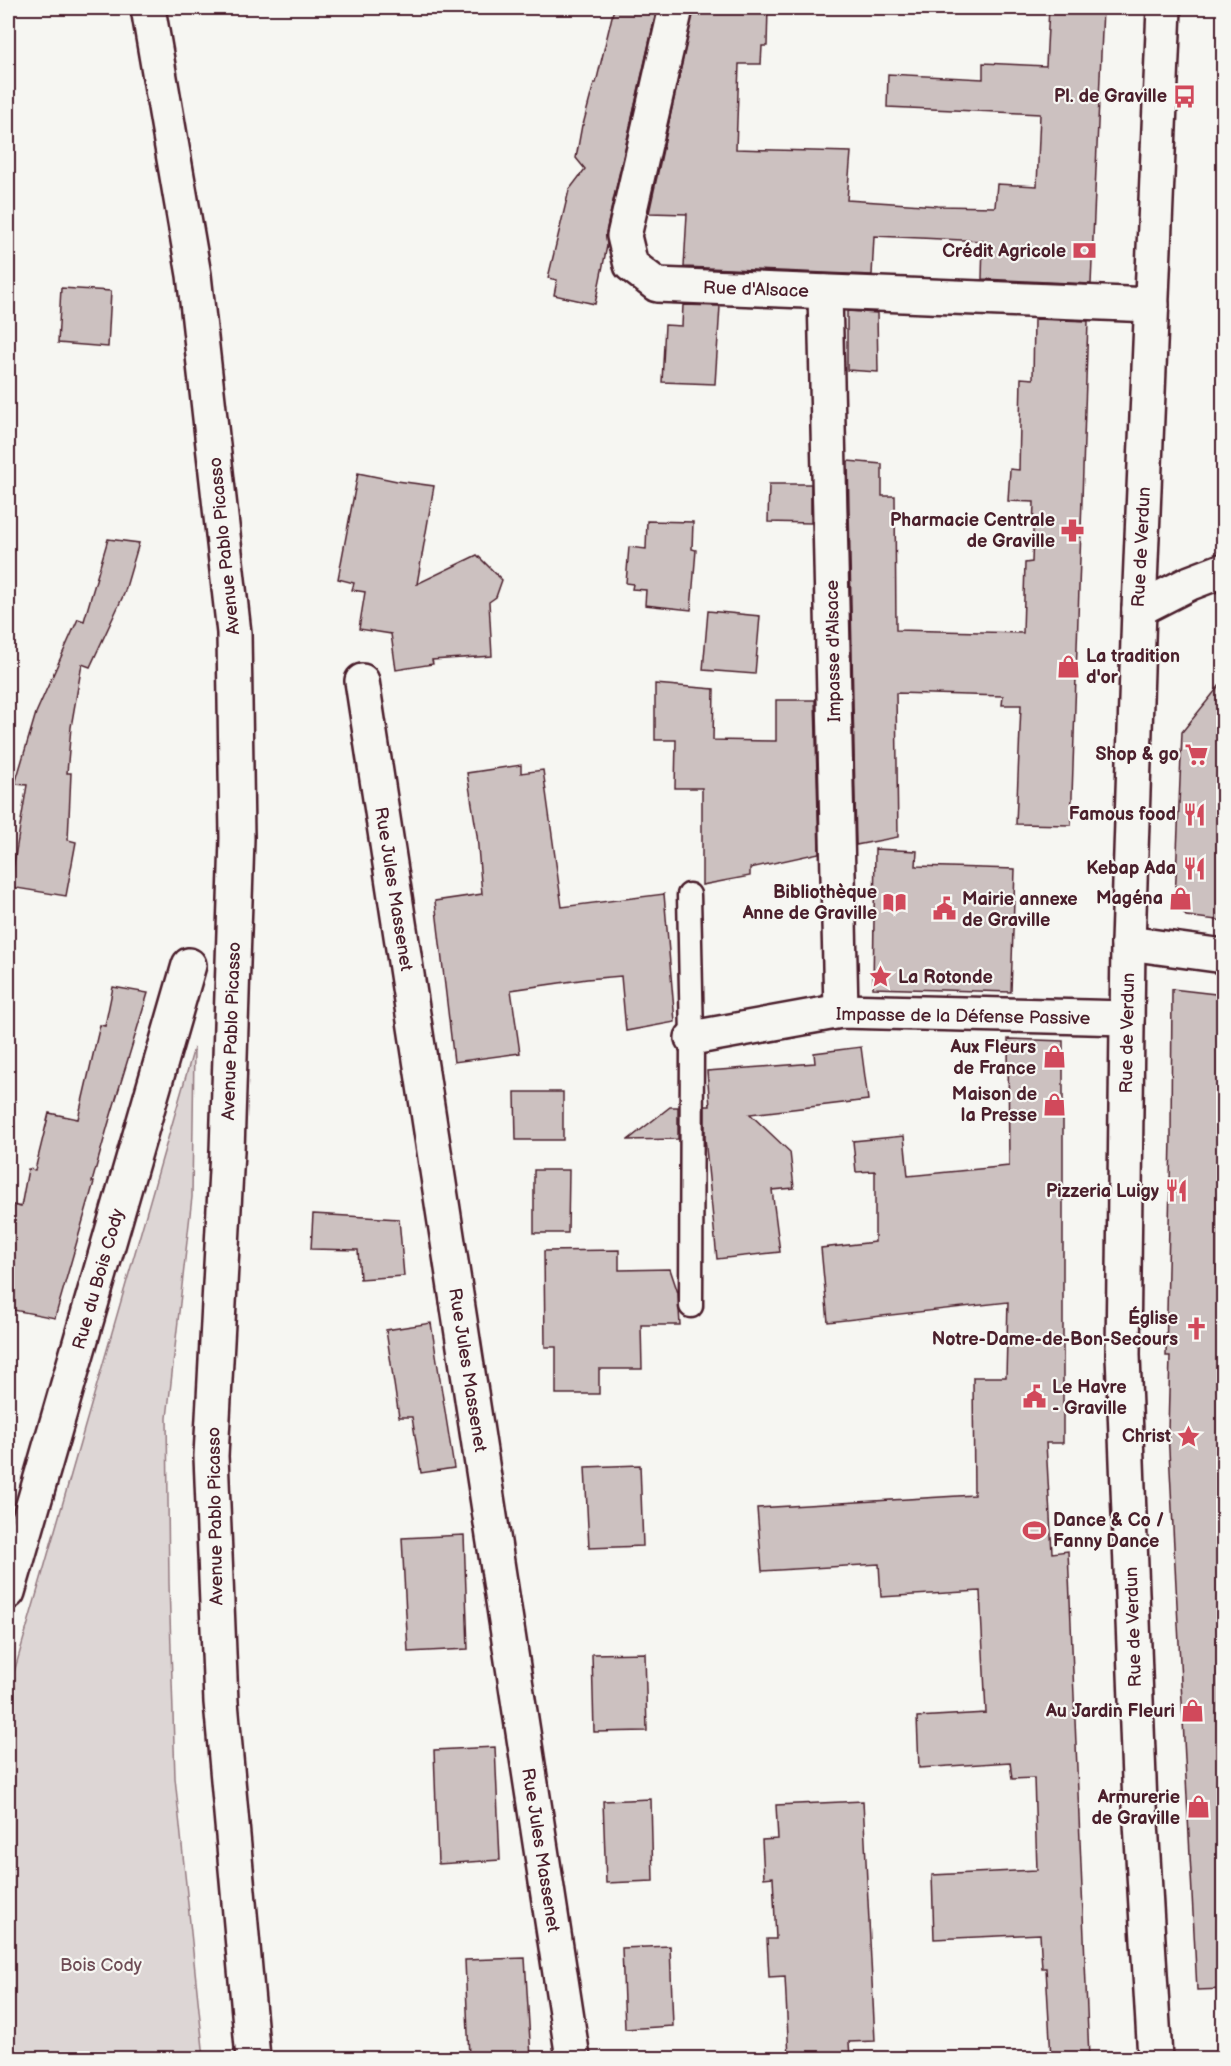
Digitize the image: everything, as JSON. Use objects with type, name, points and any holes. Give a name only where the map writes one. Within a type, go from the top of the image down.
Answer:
[{"type":"street","name":"Avenue Pablo Picasso","points":[[148,8],[194,275],[234,633],[237,838],[227,1151],[211,1456],[221,1702],[253,2058]]},
{"type":"street","name":"Rue d'Alsace","points":[[676,8],[624,236],[631,265],[657,285],[1152,305]]},
{"type":"street","name":"Rue de Verdun","points":[[1155,2058],[1140,1806],[1124,1398],[1128,942],[1138,609],[1164,8]]},
{"type":"street","name":"Impasse d'Alsace","points":[[825,292],[841,1011]]},
{"type":"street","points":[[1138,609],[1224,570]]},
{"type":"street","name":"Rue Jules Massenet","points":[[362,681],[573,2058]]},
{"type":"street","points":[[1128,942],[1224,956]]},
{"type":"street","name":"Rue du Bois Cody","points":[[8,1592],[189,965]]},
{"type":"street","name":"Impasse de la Défense Passive","points":[[692,1038],[841,1011],[1127,1018]]},
{"type":"lane","points":[[689,895],[692,1038],[692,1306]]},
{"type":"green space","name":"Bois Cody","points":[[194,1048],[192,1197],[167,1418],[175,1778],[204,2058],[8,2058],[8,1693]]},
{"type":"building","points":[[614,8],[657,8],[606,232],[607,246],[595,304],[554,295],[557,280],[548,278],[569,190],[585,169],[576,158],[582,125],[594,83],[596,83]]},
{"type":"building","points":[[694,8],[768,8],[767,46],[762,46],[761,64],[739,64],[736,149],[851,152],[847,200],[995,207],[997,184],[1037,186],[1040,114],[887,107],[888,74],[983,79],[983,63],[1046,66],[1049,8],[1103,8],[1091,284],[982,279],[983,241],[874,236],[872,275],[684,267],[687,214],[649,213]]},
{"type":"building","points":[[61,288],[111,291],[108,347],[58,343]]},
{"type":"building","points":[[683,305],[720,306],[715,384],[662,382],[665,325],[682,326]]},
{"type":"building","points":[[847,311],[877,313],[878,372],[847,370]]},
{"type":"building","points":[[1034,319],[1088,321],[1071,825],[1016,824],[1021,705],[1002,705],[1003,696],[896,693],[898,837],[856,845],[848,461],[882,464],[882,496],[895,496],[896,630],[1023,633],[1025,563],[1032,562],[1034,502],[1008,501],[1010,469],[1019,470],[1021,378],[1033,379]]},
{"type":"building","points":[[358,473],[434,486],[417,584],[477,555],[502,580],[496,597],[489,602],[492,656],[432,660],[433,664],[396,670],[391,634],[359,629],[365,592],[352,590],[354,583],[338,579]]},
{"type":"building","points":[[769,484],[811,484],[811,523],[768,522]]},
{"type":"building","points":[[647,521],[693,522],[692,549],[696,550],[691,610],[645,605],[646,590],[632,589],[633,584],[626,583],[629,547],[646,549]]},
{"type":"building","points":[[108,539],[139,543],[124,594],[90,667],[82,664],[71,727],[67,773],[71,773],[68,840],[76,842],[66,896],[10,887],[27,785],[15,784],[36,713],[78,619],[84,621]]},
{"type":"building","points":[[708,611],[760,616],[755,674],[703,670]]},
{"type":"building","points":[[1224,680],[1224,921],[1186,916],[1175,901],[1182,732]]},
{"type":"building","points":[[655,684],[714,689],[713,740],[776,741],[776,700],[815,700],[819,853],[750,868],[750,876],[702,885],[702,788],[675,788],[676,740],[655,740]]},
{"type":"building","points":[[521,765],[521,773],[543,770],[562,907],[664,894],[675,1022],[626,1031],[621,976],[511,990],[520,1053],[454,1062],[435,901],[482,894],[477,835],[467,773]]},
{"type":"building","name":"Mairie annexe de Graville","points":[[875,849],[917,851],[916,866],[1015,869],[1011,992],[873,988]]},
{"type":"building","points":[[113,987],[148,993],[108,1125],[55,1318],[8,1309],[8,1223],[13,1205],[21,1207],[28,1169],[35,1170],[49,1113],[78,1119],[100,1025],[105,1026]]},
{"type":"building","points":[[1172,989],[1224,995],[1224,1989],[1197,1990],[1168,1431],[1170,1356],[1166,1356]]},
{"type":"building","points":[[1008,1039],[1063,1041],[1063,1443],[1046,1443],[1052,1553],[1068,1551],[1089,2058],[1051,2058],[1046,1968],[1042,1968],[1040,1934],[934,1939],[932,1875],[1037,1870],[1034,1778],[1012,1779],[1010,1762],[919,1768],[917,1717],[986,1713],[980,1591],[881,1597],[879,1564],[762,1571],[757,1508],[974,1495],[973,1377],[1006,1377],[1008,1302],[828,1322],[821,1248],[875,1242],[875,1171],[856,1172],[853,1141],[904,1136],[908,1176],[1009,1166]]},
{"type":"building","points":[[861,1047],[868,1100],[750,1114],[790,1152],[794,1188],[772,1190],[780,1252],[717,1259],[705,1138],[705,1106],[710,1106],[707,1071],[815,1063],[814,1053]]},
{"type":"building","points":[[515,1092],[563,1092],[563,1140],[516,1140]]},
{"type":"building","points":[[670,1107],[678,1107],[678,1139],[628,1140]]},
{"type":"building","points":[[534,1170],[569,1170],[568,1233],[534,1233]]},
{"type":"building","points":[[313,1214],[399,1219],[404,1276],[360,1279],[358,1250],[311,1249]]},
{"type":"building","points":[[619,1250],[619,1270],[670,1269],[678,1293],[680,1325],[641,1325],[642,1369],[599,1369],[599,1394],[556,1394],[556,1347],[545,1347],[544,1251]]},
{"type":"building","points":[[431,1323],[454,1468],[421,1473],[412,1417],[399,1417],[386,1330]]},
{"type":"building","points":[[640,1465],[643,1546],[589,1548],[585,1467]]},
{"type":"building","points":[[464,1535],[468,1649],[408,1652],[402,1538]]},
{"type":"building","points":[[645,1653],[647,1731],[594,1732],[592,1654]]},
{"type":"building","points":[[495,1747],[500,1860],[438,1864],[434,1750]]},
{"type":"building","points":[[651,1799],[653,1881],[606,1883],[603,1801]]},
{"type":"building","points":[[863,1801],[875,2041],[849,2042],[850,2058],[789,2058],[785,1976],[769,1977],[767,1939],[776,1939],[773,1877],[764,1878],[762,1840],[778,1839],[776,1805]]},
{"type":"building","points":[[670,1946],[673,2026],[625,2029],[622,1948]]},
{"type":"building","points":[[525,1958],[531,2058],[469,2058],[465,1960]]},
{"type":"place","name":"Pl. de Graville","points":[[1185,96]]},
{"type":"place","name":"Crédit Agricole","points":[[1084,251]]},
{"type":"place","name":"Pharmacie Centrale de Graville","points":[[1073,530]]},
{"type":"place","name":"La tradition d'or","points":[[1068,666]]},
{"type":"place","name":"Shop & go","points":[[1197,754]]},
{"type":"place","name":"Famous food","points":[[1194,814]]},
{"type":"place","name":"Kebap Ada","points":[[1194,868]]},
{"type":"place","name":"Magéna","points":[[1181,898]]},
{"type":"place","name":"Bibliothèque Anne de Graville","points":[[895,902]]},
{"type":"place","name":"Mairie annexe de Graville","points":[[944,909]]},
{"type":"place","name":"La Rotonde","points":[[880,977]]},
{"type":"place","name":"Aux Fleurs de France","points":[[1054,1057]]},
{"type":"place","name":"Maison de la Presse","points":[[1055,1104]]},
{"type":"place","name":"Pizzeria Luigy","points":[[1177,1191]]},
{"type":"place","name":"Église Notre-Dame-de-Bon-Secours","points":[[1196,1328]]},
{"type":"place","name":"Le Havre - Graville","points":[[1034,1397]]},
{"type":"place","name":"Christ","points":[[1189,1436]]},
{"type":"place","name":"Dance & Co / Fanny Dance","points":[[1035,1530]]},
{"type":"place","name":"Au Jardin Fleuri","points":[[1193,1711]]},
{"type":"place","name":"Armurerie de Graville","points":[[1198,1807]]}]
